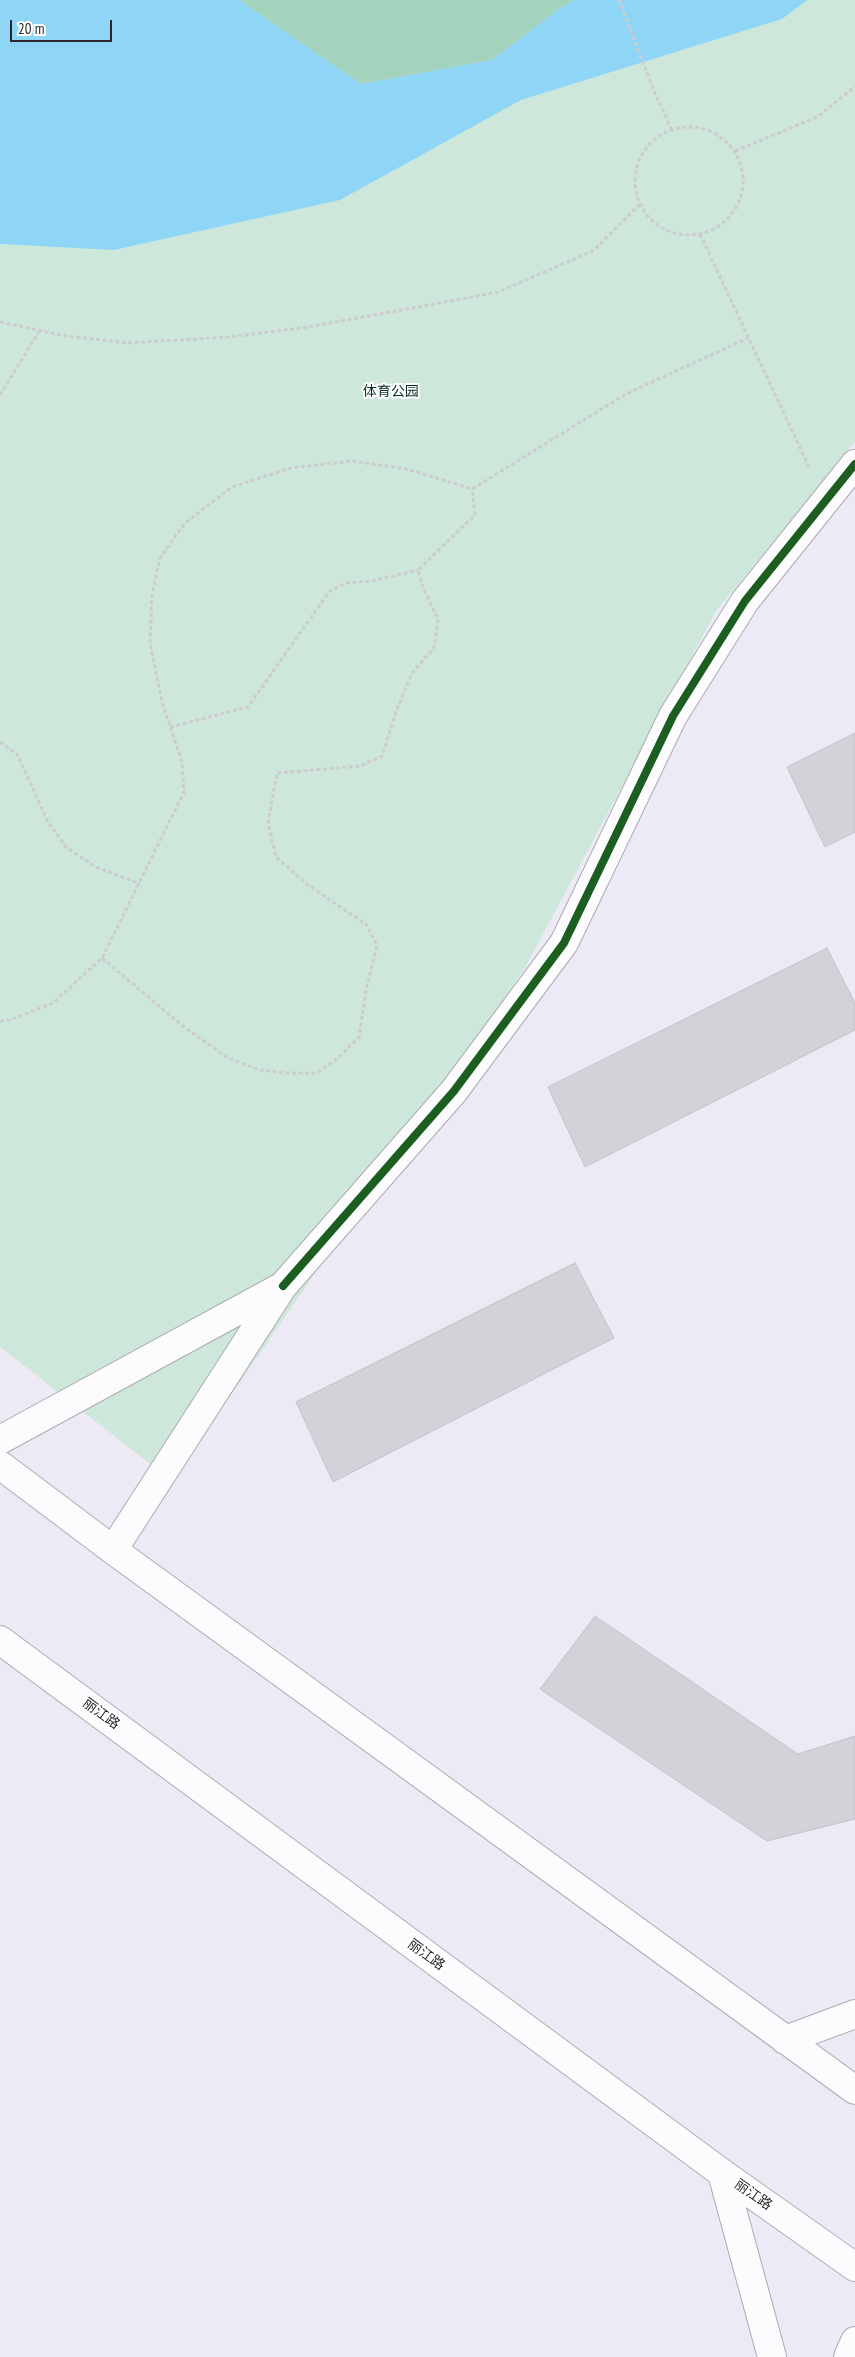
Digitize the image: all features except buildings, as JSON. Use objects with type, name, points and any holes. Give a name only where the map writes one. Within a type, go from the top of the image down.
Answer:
[{"type":"main road","points":[[113,1550],[284,1286],[454,1091],[564,942],[673,716],[745,601],[855,464]]},
{"type":"main road","points":[[0,1440],[284,1286]]},
{"type":"main road","points":[[0,1465],[113,1550],[855,2090]]},
{"type":"main road","name":"丽江路","points":[[0,1640],[722,2173],[855,2267]]},
{"type":"main road","points":[[785,2040],[855,2014]]},
{"type":"main road","points":[[722,2173],[772,2357]]},
{"type":"main road","points":[[848,2357],[855,2340]]},
{"type":"path","points":[[619,0],[654,91],[672,130]]},
{"type":"path","points":[[735,151],[817,117],[855,87]]},
{"type":"path","points":[[689,127],[707,130],[723,138],[735,151],[742,168],[743,185],[740,202],[730,217],[716,228],[700,234],[682,235],[664,230],[650,219],[640,204],[635,186],[636,169],[644,152],[656,138],[672,130],[689,127]]},
{"type":"path","points":[[0,322],[66,336],[128,343],[229,337],[308,327],[498,292],[593,251],[640,204]]},
{"type":"path","points":[[700,234],[808,466],[832,492]]},
{"type":"path","points":[[0,395],[40,330]]},
{"type":"path","points":[[0,1021],[10,1020],[53,1003],[102,958],[184,792],[182,762],[162,702],[150,643],[152,594],[160,558],[185,522],[232,487],[290,468],[352,461],[407,470],[472,489],[626,394],[748,338]]},
{"type":"path","points":[[170,727],[248,707],[329,592],[346,583],[372,581],[418,570],[475,515],[472,489]]},
{"type":"path","points":[[102,958],[184,1027],[228,1058],[260,1070],[286,1073],[317,1072],[339,1058],[359,1037],[366,990],[377,946],[367,925],[308,885],[276,858],[268,824],[277,772],[360,766],[382,756],[397,709],[412,673],[434,648],[438,619],[424,590],[418,570]]},
{"type":"path","points":[[0,742],[16,754],[48,822],[66,847],[96,867],[140,884]]},
{"type":"green space","name":"体育公园","points":[[0,0],[855,0],[855,442],[716,611],[525,968],[172,1481],[0,1347]]},
{"type":"green space","points":[[239,0],[574,0],[560,8],[492,60],[361,84]]},
{"type":"water","points":[[0,0],[239,0],[361,84],[492,60],[560,8],[574,0],[807,0],[782,19],[521,100],[340,200],[114,250],[0,244]]},
{"type":"cycle path","points":[[283,1286],[454,1091],[564,943],[673,716],[745,601],[855,464]]}]
